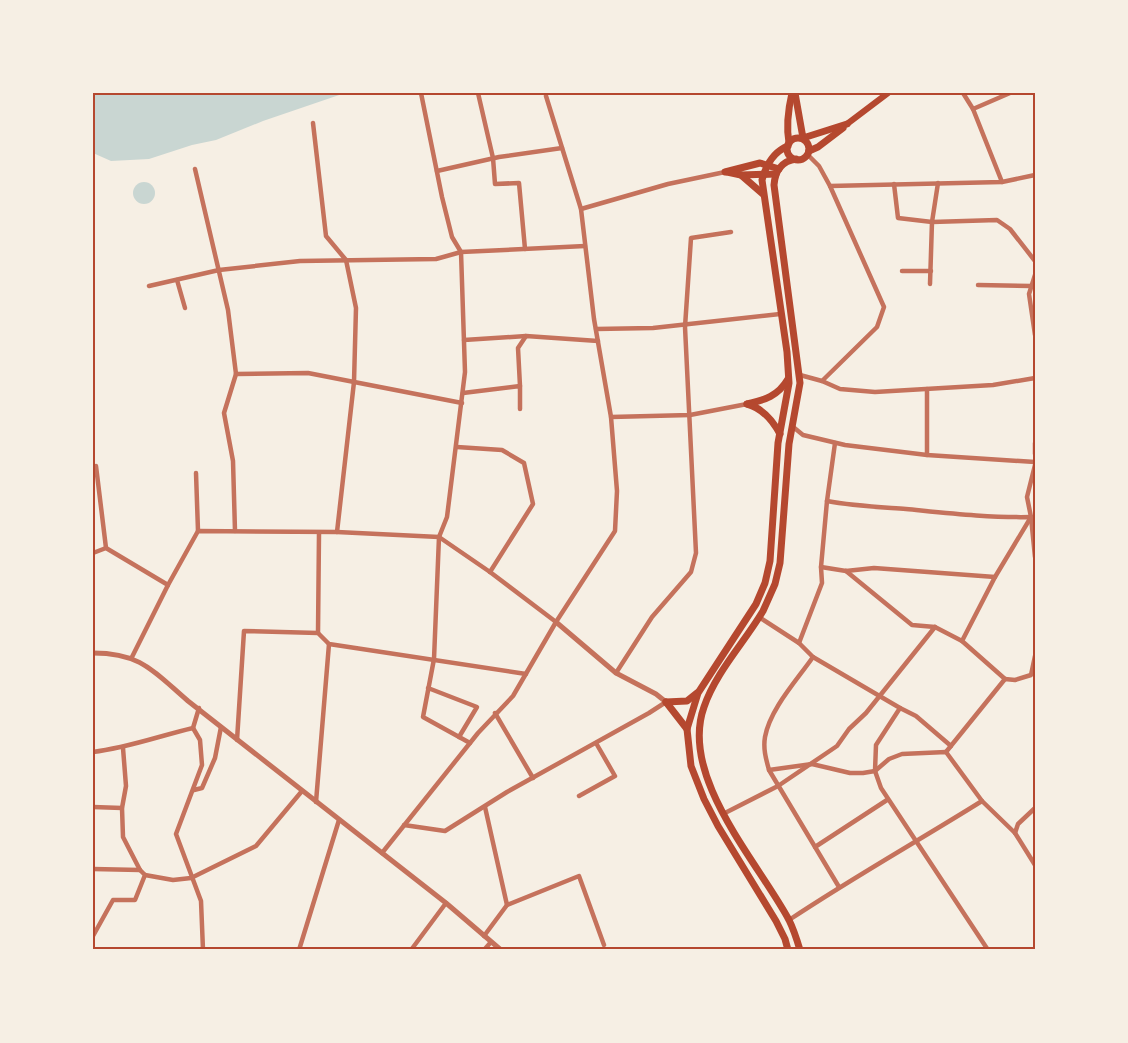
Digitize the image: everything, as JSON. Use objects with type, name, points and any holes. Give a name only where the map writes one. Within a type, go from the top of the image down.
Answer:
[{"type":"main road","points":[[794,93],[808,153]]},
{"type":"main road","points":[[794,93],[788,107],[787,131],[788,153],[796,159]]},
{"type":"main road","points":[[725,172],[741,175],[763,174],[777,171],[788,160],[802,159],[886,93]]},
{"type":"main road","points":[[788,950],[776,921],[704,799],[691,766],[687,729],[698,693],[756,604],[765,583],[770,561],[780,434],[789,377],[762,194],[763,174],[767,164],[779,150],[789,145],[794,138],[803,138],[847,124]]},
{"type":"main road","points":[[725,172],[760,163],[767,164],[777,171]]},
{"type":"main road","points":[[777,171],[775,192],[800,375],[788,452],[778,573],[770,599],[716,681],[703,710],[699,728],[699,749],[704,768],[723,814],[789,920],[800,950]]},
{"type":"main road","points":[[741,175],[762,194]]},
{"type":"main road","points":[[747,404],[776,394],[789,377]]},
{"type":"main road","points":[[747,404],[759,409],[775,425],[780,434]]},
{"type":"main road","points":[[666,702],[687,701],[698,693]]},
{"type":"main road","points":[[666,702],[687,729]]},
{"type":"street","points":[[421,93],[452,237],[460,252],[465,372],[447,517],[439,537],[434,659],[423,717],[470,743]]},
{"type":"street","points":[[478,93],[493,158],[495,184],[519,183],[525,249]]},
{"type":"street","points":[[963,93],[973,109],[1002,182]]},
{"type":"street","points":[[973,109],[1010,93]]},
{"type":"street","points":[[382,853],[495,713],[513,696],[556,622],[615,531],[618,491],[581,210],[546,96]]},
{"type":"street","points":[[314,123],[326,236],[346,260],[356,308],[354,382],[337,532]]},
{"type":"street","points":[[437,171],[493,158],[562,148]]},
{"type":"street","points":[[808,153],[819,166],[830,186],[884,307],[877,327],[822,381]]},
{"type":"street","points":[[195,169],[228,310],[236,374],[224,414],[233,461],[235,531]]},
{"type":"street","points":[[581,210],[668,184],[725,172]]},
{"type":"street","points":[[830,186],[1002,182],[1035,175]]},
{"type":"street","points":[[930,284],[932,222],[938,183]]},
{"type":"street","points":[[894,184],[898,218],[932,222],[997,220],[1010,229],[1035,261]]},
{"type":"street","points":[[616,673],[652,617],[691,572],[694,563],[696,552],[685,325],[691,238],[731,232]]},
{"type":"street","points":[[149,286],[219,270],[300,261],[436,259],[460,252],[585,246]]},
{"type":"street","points":[[902,271],[931,271]]},
{"type":"street","points":[[1035,275],[1029,294],[1035,335]]},
{"type":"street","points":[[177,280],[185,308]]},
{"type":"street","points":[[978,285],[1031,286]]},
{"type":"street","points":[[596,329],[653,328],[780,314]]},
{"type":"street","points":[[464,340],[526,336],[598,341]]},
{"type":"street","points":[[520,409],[518,348],[526,336]]},
{"type":"street","points":[[236,374],[308,373],[462,403]]},
{"type":"street","points":[[800,375],[855,392],[993,385],[1035,378]]},
{"type":"street","points":[[463,393],[520,386]]},
{"type":"street","points":[[927,389],[927,455]]},
{"type":"street","points":[[610,417],[690,414],[747,404]]},
{"type":"street","points":[[792,426],[802,435],[835,443],[927,455],[1035,464],[1027,497],[1035,557]]},
{"type":"street","points":[[799,644],[822,583],[821,567],[827,501],[835,443]]},
{"type":"street","points":[[1035,443],[1035,454]]},
{"type":"street","points":[[457,447],[502,450],[524,463],[533,504],[490,572]]},
{"type":"street","points":[[96,466],[106,548]]},
{"type":"street","points":[[132,657],[198,531],[196,473]]},
{"type":"street","points":[[827,501],[854,506],[1031,517]]},
{"type":"street","points":[[962,641],[994,577],[1031,517]]},
{"type":"street","points":[[198,531],[337,532],[439,537],[556,622],[616,673],[656,694],[666,702],[445,831],[404,825]]},
{"type":"street","points":[[318,633],[319,533]]},
{"type":"street","points":[[93,553],[106,548]]},
{"type":"street","points":[[106,548],[168,585]]},
{"type":"street","points":[[821,567],[846,571],[874,568],[994,577]]},
{"type":"street","points":[[846,571],[912,625],[935,627],[962,641],[1005,679],[1015,680],[1031,675],[1035,656]]},
{"type":"street","points":[[759,617],[799,644],[813,657],[916,716],[951,746]]},
{"type":"street","points":[[723,814],[778,786],[837,746],[935,627]]},
{"type":"street","points":[[237,740],[244,632],[318,633],[329,644],[526,674]]},
{"type":"street","points":[[316,802],[329,644]]},
{"type":"street","points":[[93,653],[115,653],[132,657],[152,669],[188,701],[446,903],[501,950]]},
{"type":"street","points":[[813,657],[781,700],[765,736],[764,752],[769,770],[839,887]]},
{"type":"street","points":[[769,770],[812,764],[850,773],[875,771],[889,759],[902,754],[946,752],[1005,679]]},
{"type":"street","points":[[428,688],[477,707],[459,737]]},
{"type":"street","points":[[193,728],[199,708]]},
{"type":"street","points":[[900,708],[876,745],[875,771],[881,788],[988,950]]},
{"type":"street","points":[[495,713],[533,778]]},
{"type":"street","points":[[194,790],[202,788],[214,758],[221,727]]},
{"type":"street","points":[[93,752],[123,748],[193,728]]},
{"type":"street","points":[[193,728],[201,740],[202,765],[176,834],[201,901],[203,950]]},
{"type":"street","points":[[579,796],[615,776],[596,743]]},
{"type":"street","points":[[123,748],[126,786],[122,808],[123,837],[140,870],[146,875],[173,880],[191,878],[256,846],[302,791]]},
{"type":"street","points":[[946,752],[982,801],[1015,833],[1035,865]]},
{"type":"street","points":[[815,847],[887,800]]},
{"type":"street","points":[[789,920],[839,887],[916,843],[982,801]]},
{"type":"street","points":[[93,807],[122,808]]},
{"type":"street","points":[[484,807],[507,905]]},
{"type":"street","points":[[1015,833],[1018,824],[1035,808]]},
{"type":"street","points":[[298,950],[339,820]]},
{"type":"street","points":[[93,868],[140,870]]},
{"type":"street","points":[[93,936],[113,900],[135,900],[146,875]]},
{"type":"street","points":[[484,936],[507,905],[579,876],[604,945]]},
{"type":"street","points":[[411,950],[446,903]]},
{"type":"street","points":[[484,950],[491,942]]},
{"type":"shaded area","points":[[93,93],[345,93],[216,140],[149,159],[111,161],[93,153]]},
{"type":"shaded area","points":[[140,182],[148,182],[155,189],[155,197],[148,204],[140,204],[133,197],[133,189]]}]
